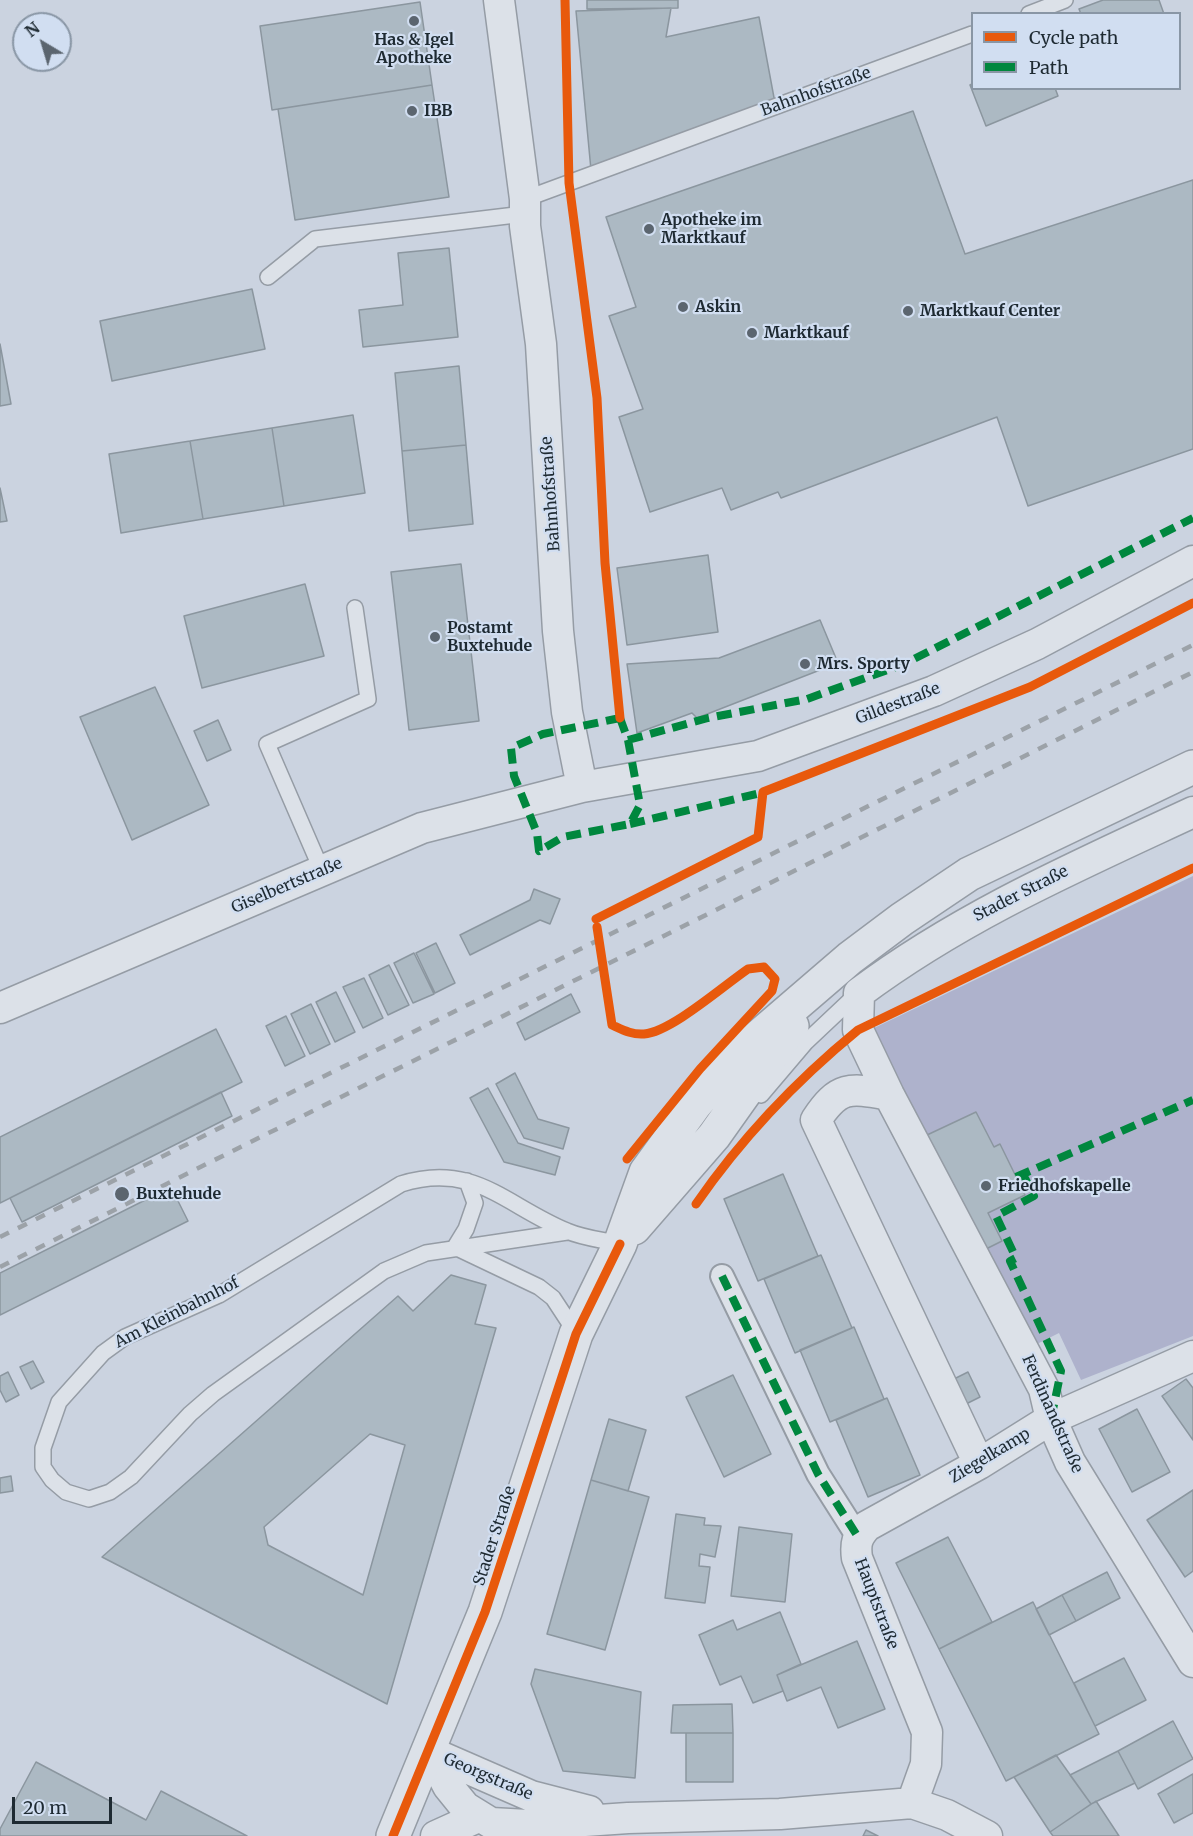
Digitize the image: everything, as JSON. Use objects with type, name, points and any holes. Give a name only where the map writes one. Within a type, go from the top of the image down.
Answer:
[{"type":"street","name":"Bahnhofstraße","points":[[500,0],[541,344],[558,631],[567,712],[582,787]]},
{"type":"street","name":"Gildestraße","points":[[582,787],[758,756],[934,691],[1037,644],[1193,561]]},
{"type":"street","points":[[620,1244],[646,1172],[694,1106],[736,1056],[850,958],[902,919],[969,874],[1193,767]]},
{"type":"street","name":"Giselbertstraße","points":[[0,1008],[422,828],[582,787]]},
{"type":"street","name":"Stader Straße","points":[[859,993],[902,960],[957,926],[1030,887],[1193,812]]},
{"type":"street","points":[[620,1244],[714,1136],[823,983]]},
{"type":"street","name":"Ferdinandstraße","points":[[859,993],[858,1030],[889,1095],[1044,1389],[1051,1419],[1070,1462],[1193,1662]]},
{"type":"street","points":[[889,1095],[855,1089],[829,1100],[816,1120],[979,1464]]},
{"type":"street","name":"Stader Straße","points":[[393,1836],[430,1752],[485,1612],[576,1334],[620,1244]]},
{"type":"street","name":"Hauptstraße","points":[[722,1276],[818,1474],[858,1537],[855,1545],[857,1558],[927,1732],[926,1764],[912,1803]]},
{"type":"street","name":"Ziegelkamp","points":[[858,1537],[867,1526],[979,1464],[1051,1419],[1193,1356]]},
{"type":"street","name":"Georgstraße","points":[[430,1752],[448,1786],[478,1817],[491,1823],[528,1826],[628,1818],[766,1825],[912,1803]]},
{"type":"street","name":"Georgstraße","points":[[430,1752],[539,1799],[628,1818]]},
{"type":"street","points":[[912,1803],[947,1815],[987,1836]]},
{"type":"street","points":[[436,1836],[478,1817]]},
{"type":"lane","points":[[1034,12],[1065,0]]},
{"type":"lane","name":"Bahnhofstraße","points":[[524,207],[971,34]]},
{"type":"lane","points":[[268,277],[315,239],[524,207]]},
{"type":"lane","points":[[322,871],[267,744],[368,699],[355,608]]},
{"type":"lane","points":[[714,1136],[750,1109],[806,1042],[859,993]]},
{"type":"lane","name":"Am Kleinbahnhof","points":[[567,1232],[426,1253],[384,1271],[213,1394],[189,1414],[131,1477],[110,1492],[89,1499],[66,1492],[52,1480],[44,1467],[43,1448],[59,1402],[103,1353],[125,1336],[219,1295],[401,1185],[423,1177],[446,1176],[466,1181],[501,1195],[567,1232],[620,1244]]},
{"type":"lane","points":[[466,1181],[475,1203],[466,1229],[455,1247],[539,1287],[553,1298],[576,1334]]},
{"type":"shaded area","points":[[1193,876],[1193,1336],[1081,1380],[1059,1333],[1035,1345],[872,1029]]},
{"type":"building","points":[[587,0],[678,0],[678,8],[587,9]]},
{"type":"building","points":[[1103,0],[1159,0],[1163,12],[1080,12],[1079,9]]},
{"type":"building","points":[[420,2],[432,85],[272,110],[260,26]]},
{"type":"building","points":[[671,8],[666,37],[759,17],[775,103],[591,170],[576,11]]},
{"type":"building","points":[[432,85],[449,197],[295,220],[278,109]]},
{"type":"building","points":[[972,90],[1056,90],[1058,96],[986,126]]},
{"type":"building","name":"Marktkauf Center","points":[[913,111],[965,254],[1193,180],[1193,449],[1028,506],[997,417],[781,498],[778,492],[731,510],[722,488],[650,512],[619,417],[643,409],[609,316],[636,307],[606,217]]},
{"type":"building","points":[[449,248],[458,337],[363,347],[359,310],[403,305],[398,253]]},
{"type":"building","points":[[252,289],[265,349],[112,381],[100,321]]},
{"type":"building","points":[[0,344],[11,404],[0,406]]},
{"type":"building","points":[[459,366],[466,445],[402,451],[395,373]]},
{"type":"building","points":[[353,415],[365,493],[284,506],[272,428]]},
{"type":"building","points":[[272,428],[284,506],[203,519],[190,441]]},
{"type":"building","points":[[190,441],[203,519],[121,533],[109,454]]},
{"type":"building","points":[[466,445],[473,524],[409,531],[402,451]]},
{"type":"building","points":[[0,488],[7,521],[0,522]]},
{"type":"building","points":[[708,555],[718,632],[627,645],[617,568]]},
{"type":"building","points":[[461,564],[479,721],[409,730],[391,572]]},
{"type":"building","points":[[305,584],[324,656],[202,688],[184,616]]},
{"type":"building","points":[[820,620],[838,663],[697,718],[692,713],[637,733],[627,664],[719,658]]},
{"type":"building","points":[[155,687],[209,805],[132,840],[80,717]]},
{"type":"building","points":[[218,720],[231,750],[207,761],[194,731]]},
{"type":"building","points":[[534,889],[560,899],[550,924],[540,920],[470,955],[460,935],[530,900]]},
{"type":"building","points":[[436,943],[455,983],[435,993],[416,953]]},
{"type":"building","points":[[414,953],[434,994],[413,1003],[394,963]]},
{"type":"building","points":[[389,965],[409,1005],[388,1015],[369,975]]},
{"type":"building","points":[[364,978],[383,1018],[363,1028],[343,987]]},
{"type":"building","points":[[336,992],[355,1032],[335,1042],[316,1002]]},
{"type":"building","points":[[571,994],[580,1012],[525,1040],[517,1023]]},
{"type":"building","points":[[311,1004],[330,1044],[310,1054],[291,1014]]},
{"type":"building","points":[[286,1016],[305,1056],[285,1066],[266,1026]]},
{"type":"building","points":[[216,1029],[242,1082],[0,1203],[0,1137]]},
{"type":"building","points":[[515,1073],[538,1119],[569,1128],[563,1149],[524,1138],[496,1084]]},
{"type":"building","points":[[488,1088],[518,1143],[560,1157],[555,1175],[504,1162],[470,1098]]},
{"type":"building","points":[[221,1092],[232,1116],[22,1222],[10,1198]]},
{"type":"building","name":"Friedhofskapelle","points":[[976,1112],[994,1147],[1000,1144],[1025,1195],[988,1213],[1002,1241],[984,1250],[927,1135]]},
{"type":"building","points":[[783,1174],[818,1256],[758,1281],[724,1199]]},
{"type":"building","points":[[171,1187],[188,1221],[0,1315],[0,1273]]},
{"type":"building","points":[[821,1255],[852,1328],[795,1353],[764,1279]]},
{"type":"building","points":[[451,1275],[486,1285],[475,1324],[496,1328],[387,1704],[102,1557],[398,1296],[413,1311]],"holes":[[[370,1434],[405,1445],[363,1595],[268,1545],[264,1527]]]},
{"type":"building","points":[[854,1327],[884,1399],[830,1422],[800,1350]]},
{"type":"building","points":[[33,1361],[44,1382],[31,1389],[20,1367]]},
{"type":"building","points":[[8,1372],[19,1395],[6,1402],[0,1390],[0,1376]]},
{"type":"building","points":[[968,1372],[980,1397],[960,1407],[948,1382]]},
{"type":"building","points":[[733,1375],[771,1454],[724,1477],[686,1397]]},
{"type":"building","points":[[1186,1379],[1193,1388],[1193,1440],[1162,1396]]},
{"type":"building","points":[[887,1398],[920,1475],[868,1497],[836,1420]]},
{"type":"building","points":[[1137,1409],[1170,1472],[1132,1492],[1099,1429]]},
{"type":"building","points":[[609,1419],[646,1430],[628,1491],[591,1480]]},
{"type":"building","points":[[11,1476],[13,1491],[0,1493],[0,1478]]},
{"type":"building","points":[[591,1480],[649,1497],[605,1650],[547,1634]]},
{"type":"building","points":[[1193,1490],[1193,1571],[1185,1577],[1147,1520]]},
{"type":"building","points":[[676,1514],[705,1518],[704,1525],[721,1526],[715,1557],[700,1554],[699,1566],[710,1567],[705,1603],[665,1598]]},
{"type":"building","points":[[739,1527],[792,1534],[785,1602],[731,1596]]},
{"type":"building","points":[[948,1537],[992,1622],[939,1649],[896,1563]]},
{"type":"building","points":[[1107,1572],[1120,1598],[1076,1621],[1062,1595]]},
{"type":"building","points":[[1062,1595],[1076,1621],[1049,1635],[1036,1609]]},
{"type":"building","points":[[1033,1602],[1099,1734],[1006,1781],[939,1649]]},
{"type":"building","points":[[780,1612],[801,1664],[777,1675],[783,1691],[753,1703],[741,1676],[720,1685],[699,1635],[733,1620],[737,1630]]},
{"type":"building","points":[[857,1641],[885,1709],[838,1728],[821,1687],[787,1701],[777,1675]]},
{"type":"building","points":[[1124,1658],[1146,1700],[1095,1726],[1074,1683]]},
{"type":"building","points":[[535,1669],[641,1692],[635,1778],[563,1771],[531,1684]]},
{"type":"building","points":[[732,1704],[733,1733],[671,1733],[673,1705]]},
{"type":"building","points":[[1173,1721],[1193,1759],[1138,1789],[1118,1751]]},
{"type":"building","points":[[686,1733],[733,1733],[733,1782],[686,1782]]},
{"type":"building","points":[[1118,1751],[1135,1783],[1091,1804],[1070,1775]]},
{"type":"building","points":[[1056,1755],[1091,1804],[1050,1832],[1014,1777]]},
{"type":"building","points":[[36,1762],[146,1820],[161,1791],[247,1836],[0,1836],[0,1829]]},
{"type":"building","points":[[1193,1774],[1193,1813],[1174,1823],[1158,1794]]},
{"type":"building","points":[[1096,1801],[1119,1836],[1053,1836],[1050,1832]]},
{"type":"building","points":[[866,1830],[878,1836],[863,1836]]},
{"type":"railway","points":[[0,1237],[1193,645]]},
{"type":"railway","points":[[0,1267],[1193,672]]},
{"type":"marked path","points":[[628,740],[708,718],[807,699],[904,664],[1193,518]]},
{"type":"marked path","points":[[620,718],[628,740],[640,805],[630,824],[563,837],[539,851],[537,833],[514,776],[511,748],[543,734],[620,718]]},
{"type":"marked path","points":[[630,824],[765,792]]},
{"type":"marked path","points":[[1016,1177],[1193,1100]]},
{"type":"marked path","points":[[1023,1174],[1034,1196],[996,1216],[1016,1258],[1010,1261],[1061,1371],[1051,1419]]},
{"type":"marked path","points":[[722,1276],[818,1474],[858,1537]]},
{"type":"cycle path","points":[[565,0],[569,183],[597,398],[605,563],[620,718]]},
{"type":"cycle path","points":[[596,919],[758,837],[763,792],[1030,687],[1193,603]]},
{"type":"cycle path","points":[[696,1204],[732,1156],[771,1111],[813,1069],[858,1030],[1193,868]]},
{"type":"cycle path","points":[[597,927],[612,1025],[632,1033],[644,1034],[668,1025],[697,1007],[748,969],[764,967],[775,979],[772,991],[700,1069],[627,1159]]},
{"type":"cycle path","points":[[393,1836],[485,1612],[576,1334],[620,1244]]},
{"type":"place","name":"Has & Igel Apotheke","points":[[414,21]]},
{"type":"place","name":"IBB","points":[[412,111]]},
{"type":"place","name":"Apotheke im Marktkauf","points":[[649,229]]},
{"type":"place","name":"Askin","points":[[683,307]]},
{"type":"place","name":"Marktkauf Center","points":[[908,311]]},
{"type":"place","name":"Marktkauf","points":[[752,333]]},
{"type":"place","name":"Postamt Buxtehude","points":[[435,637]]},
{"type":"place","name":"Mrs. Sporty","points":[[805,664]]},
{"type":"place","name":"Friedhofskapelle","points":[[986,1186]]},
{"type":"place","name":"Buxtehude","points":[[122,1194]]}]
